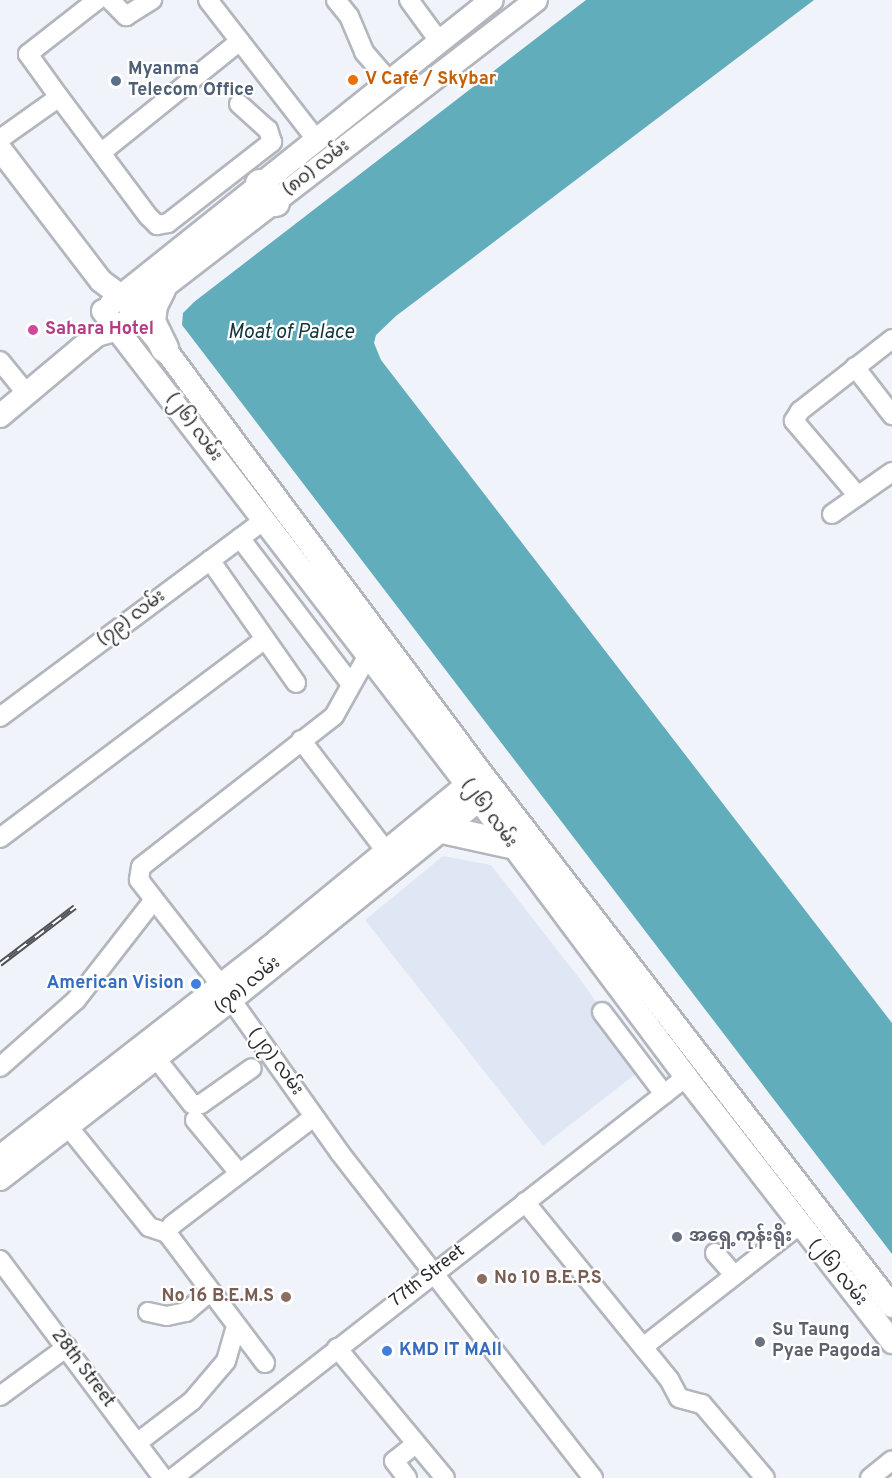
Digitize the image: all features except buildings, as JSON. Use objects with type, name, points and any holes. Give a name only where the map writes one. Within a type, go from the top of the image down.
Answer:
[{"type":"highway","points":[[161,289],[153,305],[151,321],[164,348]]},
{"type":"highway","points":[[442,829],[510,844]]},
{"type":"main road","name":"(၈၀) လမ်း","points":[[0,416],[107,332],[136,314],[267,192],[315,138],[492,0]]},
{"type":"main road","name":"(၈၀) လမ်း","points":[[103,311],[536,0]]},
{"type":"main road","name":"(၂၆) လမ်း","points":[[0,149],[101,281],[121,296],[164,348],[481,787],[510,844],[799,1225],[892,1342]]},
{"type":"main road","points":[[101,281],[103,311]]},
{"type":"main road","name":"(၂၆) လမ်း","points":[[103,311],[107,332],[264,521],[368,655],[481,787],[892,1306]]},
{"type":"main road","name":"(၇၈) လမ်း","points":[[0,1157],[442,829],[481,787]]},
{"type":"main road","name":"(၇၈) လမ်း","points":[[0,1179],[66,1124],[155,1057],[225,992],[386,851],[481,787]]},
{"type":"street","points":[[97,0],[28,54],[148,216],[158,225],[168,224],[273,142],[268,130],[239,104]]},
{"type":"street","points":[[110,0],[126,16],[152,0]]},
{"type":"street","points":[[208,0],[315,138]]},
{"type":"street","points":[[336,0],[349,16],[364,52],[388,80]]},
{"type":"street","points":[[410,0],[439,41]]},
{"type":"street","points":[[102,152],[240,41]]},
{"type":"street","points":[[0,139],[59,97]]},
{"type":"street","points":[[858,496],[794,421],[800,411],[892,339]]},
{"type":"street","points":[[0,361],[27,394]]},
{"type":"street","points":[[855,367],[892,415]]},
{"type":"street","points":[[832,514],[892,472]]},
{"type":"street","name":"(၇၉) လမ်း","points":[[3,708],[264,521]]},
{"type":"street","points":[[240,538],[351,684]]},
{"type":"street","points":[[210,560],[296,683]]},
{"type":"street","points":[[0,838],[264,640]]},
{"type":"street","name":"(၂၇) လမ်း","points":[[368,655],[339,710],[141,867],[139,880],[153,902],[225,992],[314,1117],[593,1478]]},
{"type":"street","points":[[301,740],[386,851]]},
{"type":"street","points":[[0,1067],[76,1000],[153,902]]},
{"type":"street","points":[[602,1012],[664,1094]]},
{"type":"street","points":[[155,1057],[192,1104],[201,1104],[252,1068]]},
{"type":"street","name":"77th Street","points":[[173,1478],[686,1077]]},
{"type":"street","points":[[167,1233],[239,1173],[314,1117]]},
{"type":"street","points":[[195,1119],[239,1173]]},
{"type":"street","points":[[66,1124],[149,1227],[167,1233],[209,1293],[265,1363]]},
{"type":"street","points":[[525,1202],[643,1347],[680,1398],[702,1404],[765,1478]]},
{"type":"street","points":[[643,1347],[799,1225]]},
{"type":"street","points":[[715,1253],[734,1275]]},
{"type":"street","name":"28th Street","points":[[0,1260],[164,1478]]},
{"type":"street","points":[[148,1312],[168,1316],[186,1312],[209,1293]]},
{"type":"street","points":[[137,1443],[192,1401],[226,1361],[236,1326]]},
{"type":"street","points":[[0,1396],[67,1347]]},
{"type":"street","points":[[337,1348],[445,1478]]},
{"type":"street","points":[[407,1478],[394,1461],[416,1444]]},
{"type":"street","points":[[870,1478],[892,1460]]},
{"type":"shaded area","points":[[443,856],[491,865],[583,983],[642,1069],[543,1146],[365,920]]},
{"type":"water","name":"Moat of Palace","points":[[586,0],[814,0],[396,316],[376,335],[374,343],[381,360],[892,1023],[892,1254],[182,325],[183,313],[194,302]]},
{"type":"railway","points":[[0,964],[75,907]]},
{"type":"place","name":"V Café / Skybar","points":[[353,80]]},
{"type":"place","name":"Myanma Telecom Office","points":[[116,81]]},
{"type":"place","name":"Sahara Hotel","points":[[33,330]]},
{"type":"place","name":"American Vision","points":[[196,984]]},
{"type":"place","name":"အရှေ့ကုန်းရိုး","points":[[677,1237]]},
{"type":"place","name":"No 10 B.E.P.S","points":[[482,1279]]},
{"type":"place","name":"No 16 B.E.M.S","points":[[286,1297]]},
{"type":"place","name":"Su Taung Pyae Pagoda","points":[[760,1342]]},
{"type":"place","name":"KMD IT MAll","points":[[387,1351]]}]
